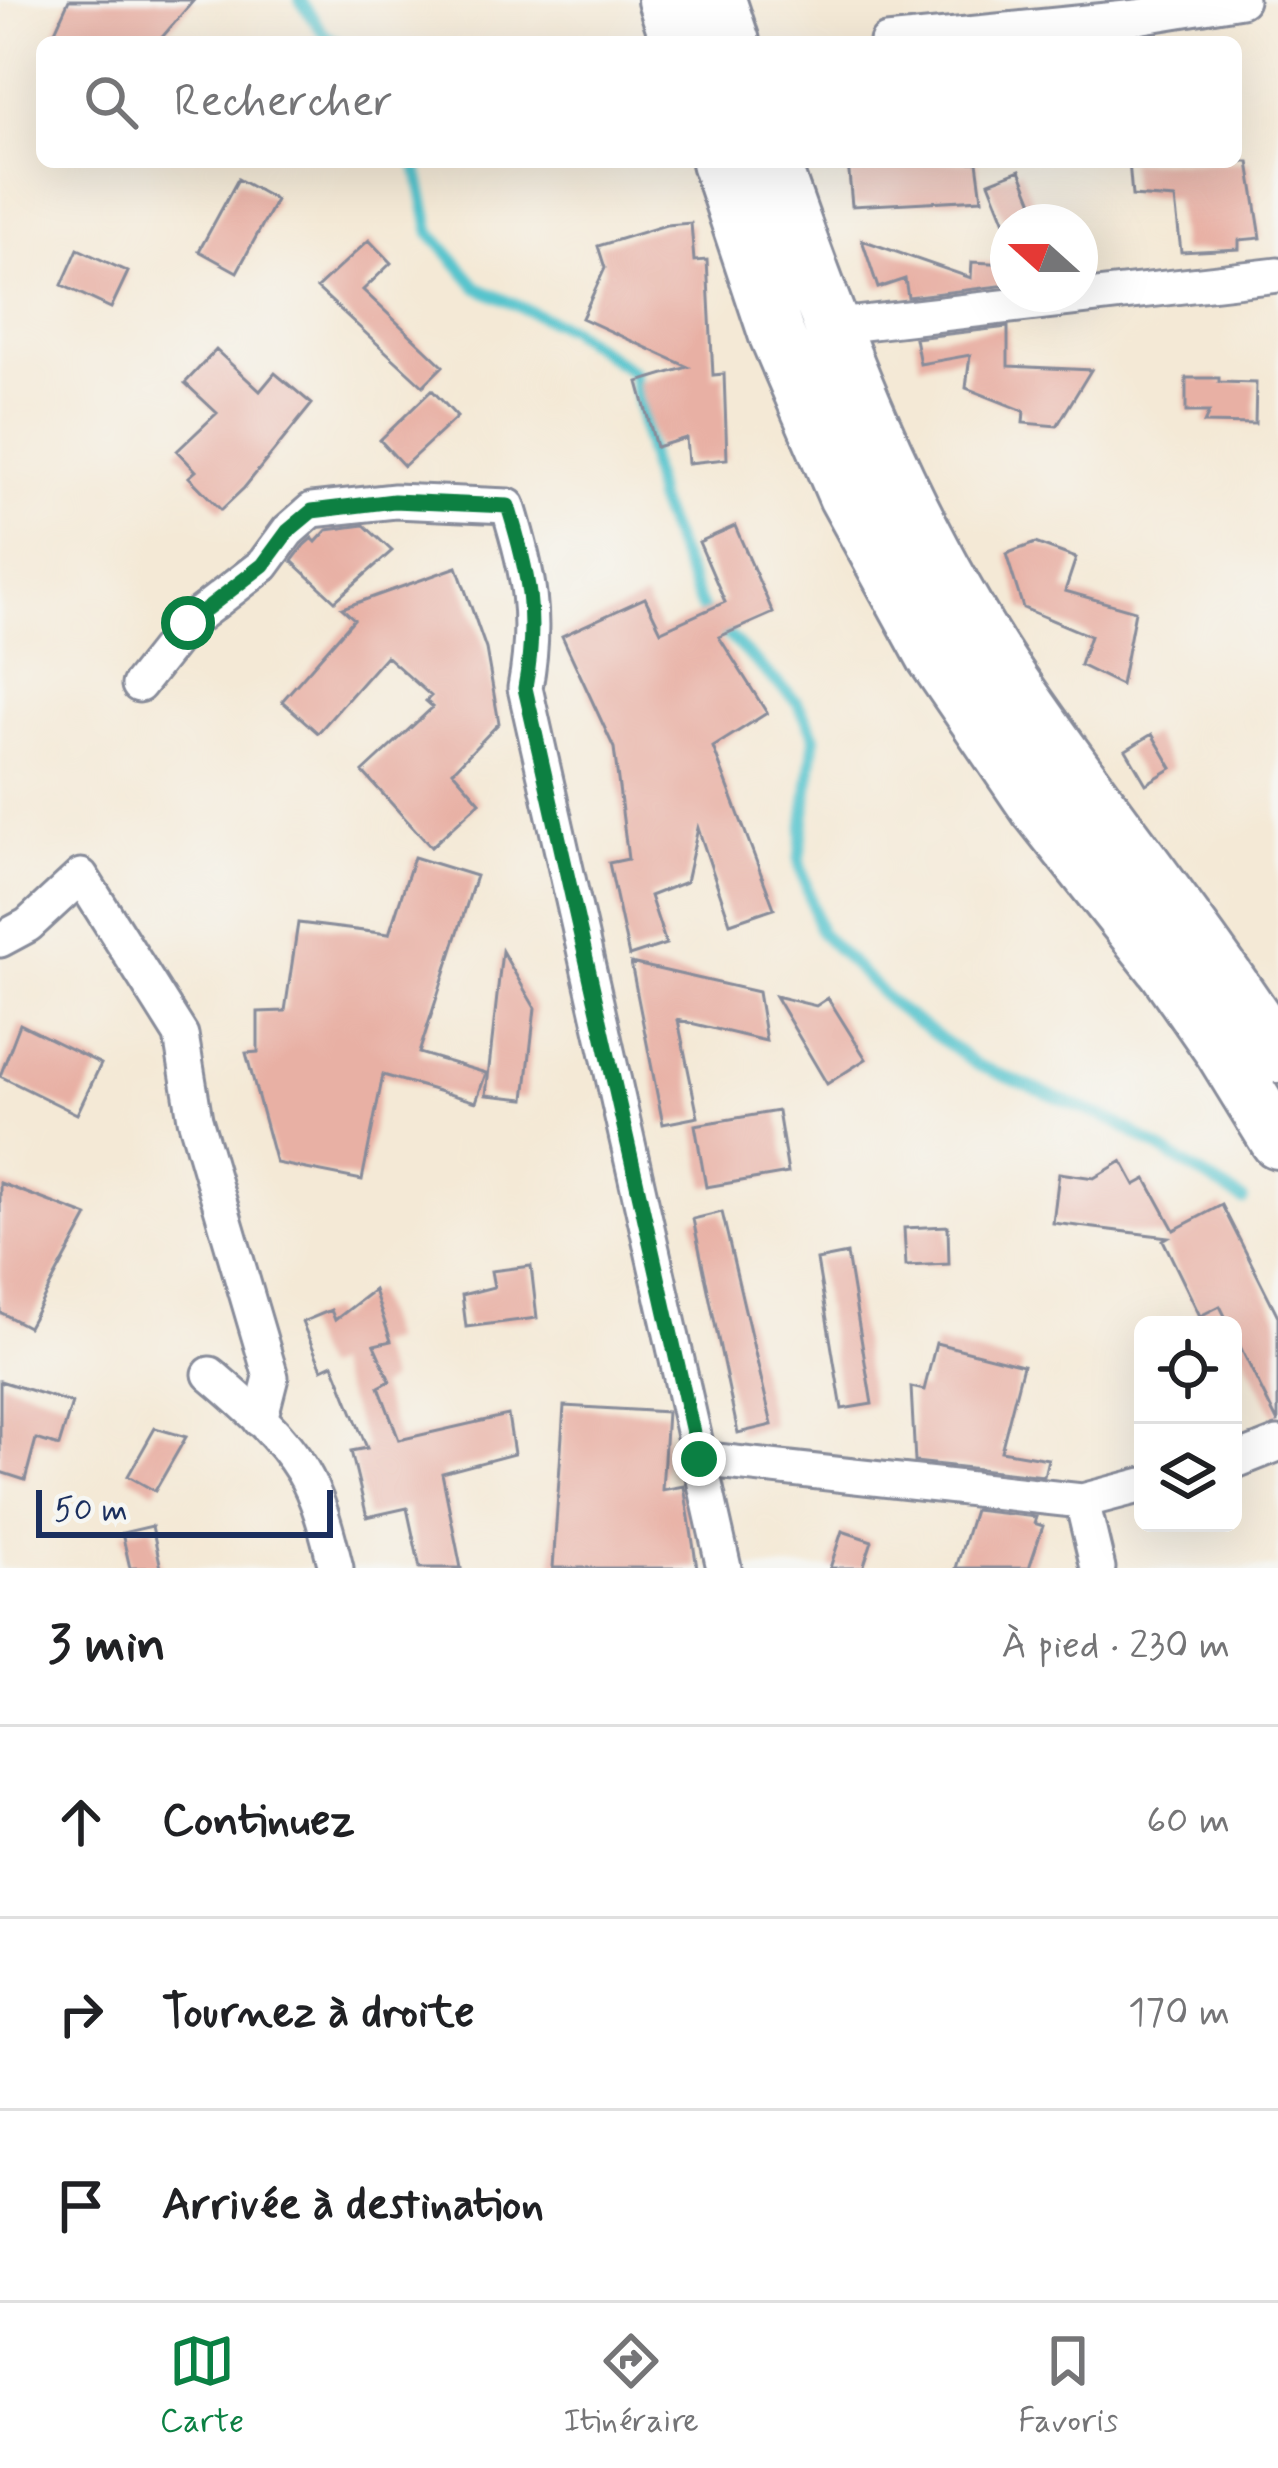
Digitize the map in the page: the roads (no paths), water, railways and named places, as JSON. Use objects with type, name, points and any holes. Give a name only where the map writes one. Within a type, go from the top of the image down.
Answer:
[{"type":"main road","points":[[664,0],[677,36]]},
{"type":"main road","points":[[718,0],[730,36]]},
{"type":"main road","points":[[721,168],[776,334],[846,496],[934,656],[1037,807],[1167,971],[1278,1141]]},
{"type":"main road","points":[[774,168],[829,327],[881,450],[938,560],[1000,665],[1219,964],[1278,1055]]},
{"type":"street","points":[[946,36],[1137,17],[1241,0]]},
{"type":"street","points":[[829,327],[1278,275]]},
{"type":"street","points":[[139,686],[188,623],[263,565],[288,531],[312,511],[394,501],[508,506],[528,572],[534,641],[525,688],[724,1568]]},
{"type":"street","points":[[0,940],[28,925],[81,876],[181,1035],[195,1119],[271,1378],[260,1420]]},
{"type":"street","points":[[210,1373],[260,1420],[302,1470],[336,1568]]},
{"type":"street","points":[[1242,1458],[1278,1444]]},
{"type":"street","points":[[699,1459],[1082,1501],[1134,1487]]},
{"type":"street","points":[[1082,1501],[1098,1568]]},
{"type":"street","points":[[313,1568],[328,1534]]},
{"type":"waterway","points":[[300,0],[327,36]]},
{"type":"waterway","points":[[417,168],[431,233],[478,288],[569,329],[633,372],[657,500],[703,611],[797,702],[815,736],[799,861],[820,932],[896,1007],[977,1065],[1116,1122],[1243,1200]]}]
